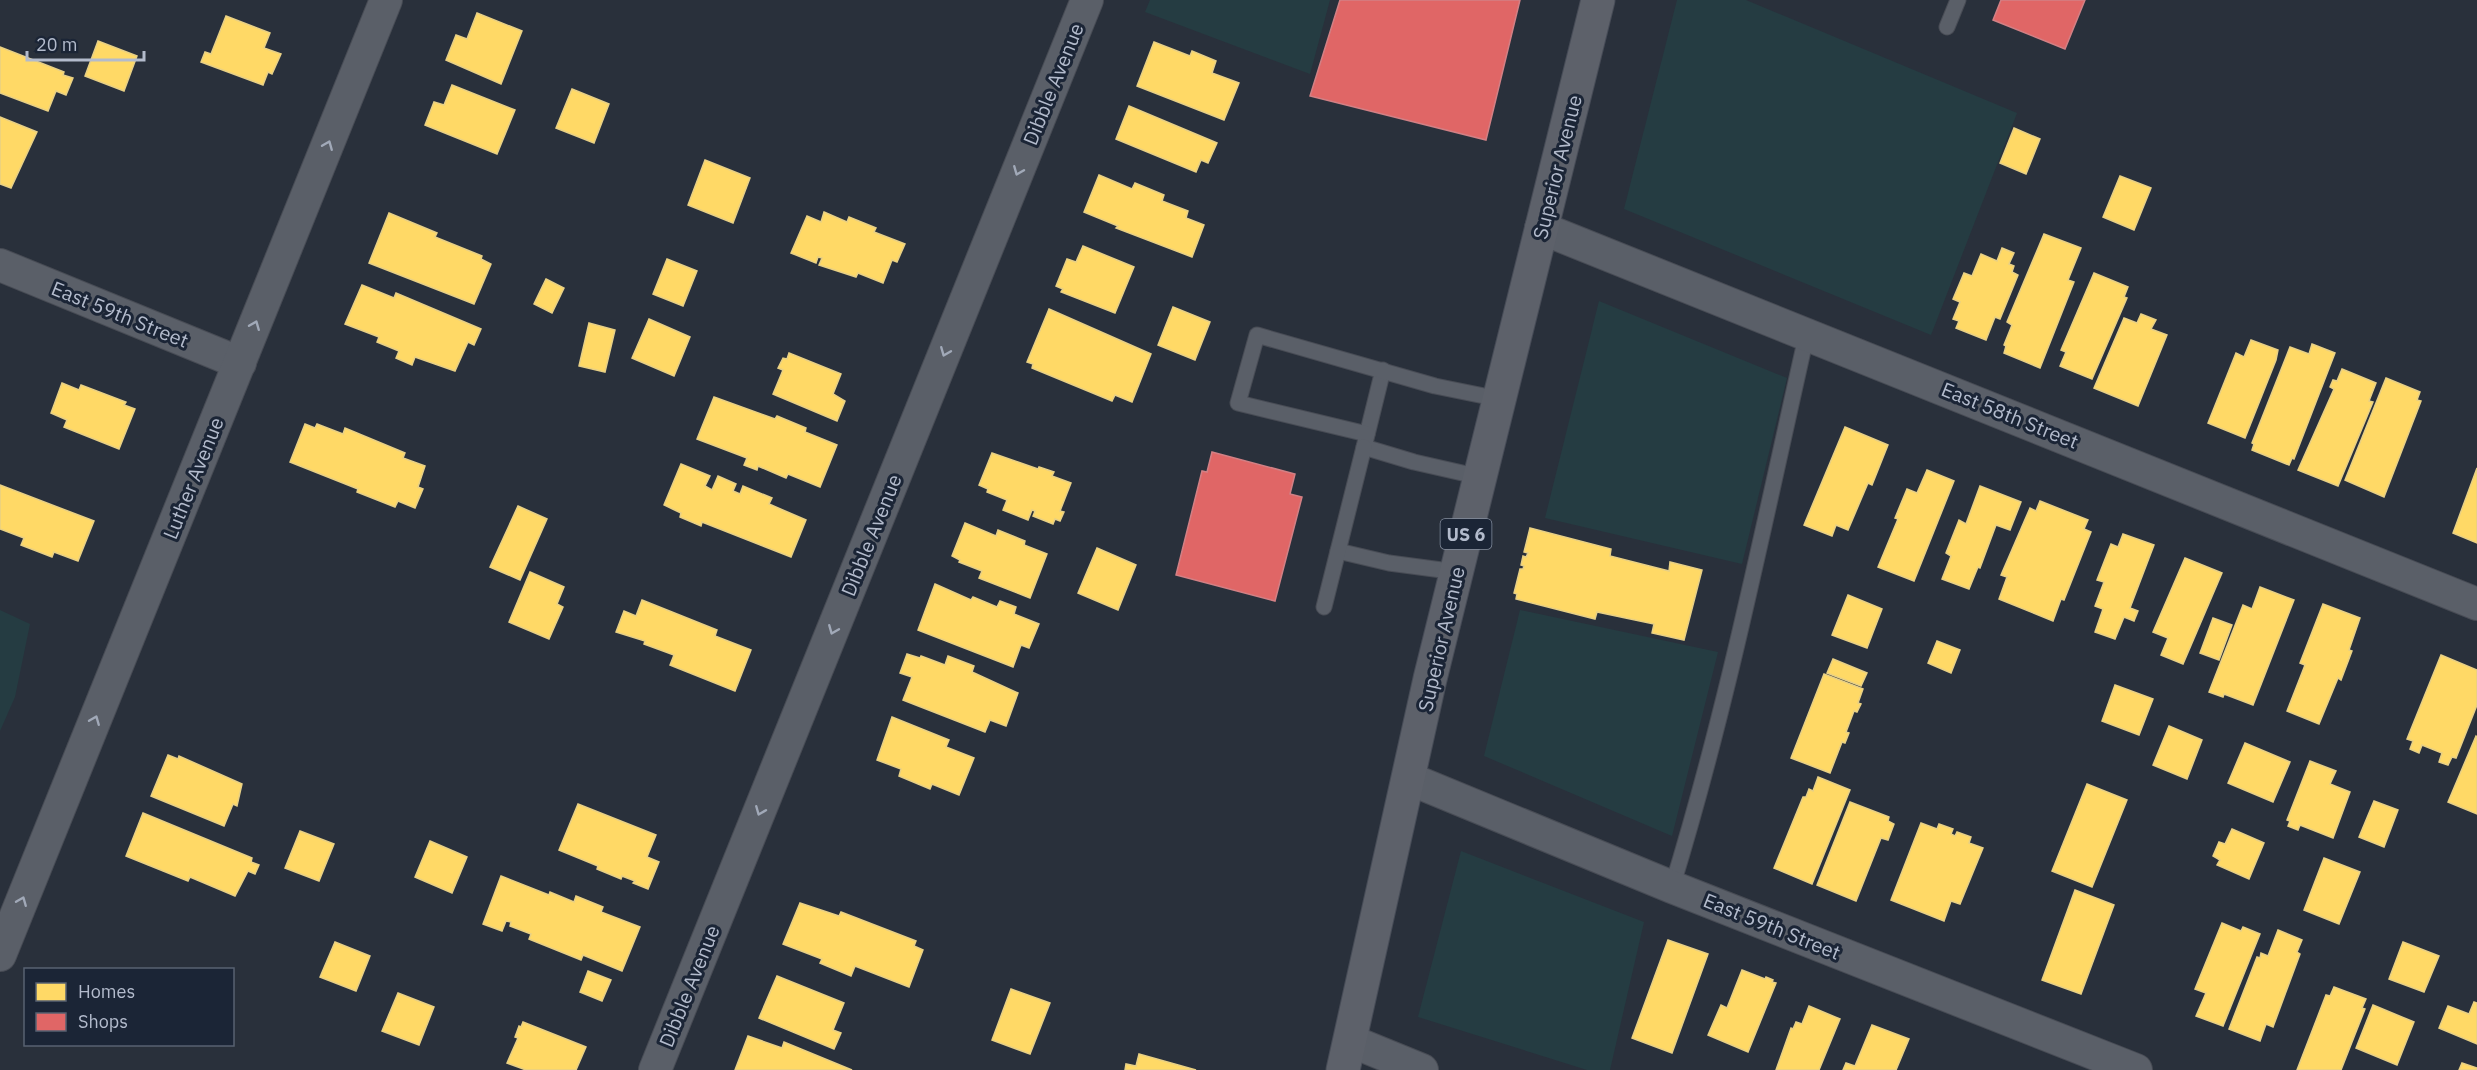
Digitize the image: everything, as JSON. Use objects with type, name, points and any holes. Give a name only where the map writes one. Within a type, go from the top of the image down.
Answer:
[{"type":"main road","name":"Superior Avenue","points":[[1347,1056],[1410,779],[1430,679],[1598,0]]},
{"type":"street","name":"Luther Avenue","points":[[0,956],[386,0]]},
{"type":"street","name":"Dibble Avenue","points":[[655,1070],[1087,0]]},
{"type":"street","name":"East 58th Street","points":[[1541,228],[2477,604]]},
{"type":"street","name":"East 59th Street","points":[[0,265],[240,363]]},
{"type":"street","name":"East 59th Street","points":[[1410,779],[1672,887],[2136,1070]]},
{"type":"street","points":[[1347,1056],[1422,1070]]},
{"type":"lane","points":[[1947,27],[1958,0]]},
{"type":"lane","points":[[1672,887],[1694,819],[1807,333]]},
{"type":"lane","points":[[1480,477],[1414,462],[1366,440],[1238,403],[1257,334],[1435,386],[1499,399]]},
{"type":"lane","points":[[1324,607],[1383,370]]},
{"type":"lane","points":[[1338,551],[1389,563],[1457,572]]},
{"type":"green space","points":[[1150,0],[1330,0],[1310,74],[1145,12]]},
{"type":"green space","points":[[1677,0],[1746,0],[2017,113],[1931,335],[1624,209]]},
{"type":"green space","points":[[1599,301],[1787,378],[1742,564],[1545,518]]},
{"type":"green space","points":[[0,610],[30,624],[15,697],[0,731]]},
{"type":"green space","points":[[1520,610],[1718,652],[1672,836],[1484,756]]},
{"type":"green space","points":[[1461,851],[1644,922],[1610,1070],[1587,1070],[1418,1017]]},
{"type":"building: Homes","points":[[477,13],[522,31],[501,84],[446,60],[456,35],[467,39]]},
{"type":"building: Homes","points":[[226,16],[270,33],[264,48],[281,54],[272,74],[268,72],[263,85],[201,62],[205,52],[211,54]]},
{"type":"building: Homes","points":[[98,41],[137,56],[124,91],[85,76]]},
{"type":"building: Homes","points":[[1154,42],[1190,56],[1192,51],[1216,61],[1212,73],[1239,83],[1224,120],[1137,86]]},
{"type":"building: Homes","points":[[0,47],[64,72],[63,75],[73,78],[66,95],[56,91],[48,111],[0,93]]},
{"type":"building: Homes","points":[[452,85],[515,110],[497,154],[425,125],[434,102],[444,105]]},
{"type":"building: Homes","points":[[572,89],[609,104],[594,143],[556,128]]},
{"type":"building: Homes","points":[[1129,106],[1217,143],[1208,163],[1201,160],[1196,172],[1116,139]]},
{"type":"building: Homes","points":[[0,117],[37,132],[11,188],[0,184]]},
{"type":"building: Homes","points":[[2014,128],[2040,139],[2026,174],[2000,163]]},
{"type":"building: Homes","points":[[705,160],[750,178],[733,223],[688,205]]},
{"type":"building: Homes","points":[[1099,175],[1132,189],[1135,183],[1164,195],[1162,201],[1188,211],[1186,218],[1204,225],[1192,257],[1116,228],[1118,226],[1084,212]]},
{"type":"building: Homes","points":[[2120,176],[2151,188],[2134,230],[2103,217]]},
{"type":"building: Homes","points":[[824,212],[847,222],[849,217],[876,228],[874,232],[905,244],[897,262],[892,260],[883,283],[858,273],[856,277],[819,265],[822,258],[818,257],[816,263],[791,253],[807,216],[821,222]]},
{"type":"building: Homes","points":[[389,213],[437,233],[435,237],[482,256],[481,259],[491,264],[474,304],[369,263]]},
{"type":"building: Homes","points":[[2044,234],[2081,248],[2068,280],[2074,282],[2040,368],[2004,353],[2006,346],[2004,345],[2012,325],[2007,322]]},
{"type":"building: Homes","points":[[1083,246],[1134,267],[1115,313],[1061,292],[1063,289],[1056,286],[1067,259],[1076,262]]},
{"type":"building: Homes","points":[[2002,248],[2014,253],[2009,264],[2014,266],[2012,272],[2018,275],[2000,319],[1995,317],[1986,340],[1956,328],[1959,321],[1953,319],[1960,302],[1953,299],[1964,273],[1972,276],[1981,254],[1997,261]]},
{"type":"building: Homes","points":[[667,259],[697,271],[683,306],[653,294]]},
{"type":"building: Homes","points":[[2094,273],[2128,287],[2124,297],[2127,298],[2092,379],[2060,366],[2066,352],[2061,350]]},
{"type":"building: Homes","points":[[546,279],[564,288],[552,313],[534,304]]},
{"type":"building: Homes","points":[[362,285],[394,298],[396,293],[481,329],[474,345],[468,342],[455,371],[415,357],[412,365],[396,358],[399,351],[377,342],[379,337],[345,324]]},
{"type":"building: Homes","points":[[1173,307],[1210,322],[1195,360],[1158,345]]},
{"type":"building: Homes","points":[[1049,309],[1151,354],[1132,402],[1115,395],[1112,401],[1032,368],[1033,364],[1027,362]]},
{"type":"building: Homes","points":[[2141,314],[2156,320],[2151,329],[2167,335],[2138,406],[2094,388],[2124,318],[2137,323]]},
{"type":"building: Homes","points":[[649,319],[690,337],[674,376],[632,358]]},
{"type":"building: Homes","points":[[589,323],[615,330],[605,372],[579,366]]},
{"type":"building: Homes","points":[[2251,340],[2278,350],[2245,438],[2208,423],[2236,353],[2244,357]]},
{"type":"building: Homes","points":[[2312,344],[2335,353],[2294,459],[2292,458],[2289,465],[2252,450],[2254,444],[2252,443],[2290,347],[2309,354]]},
{"type":"building: Homes","points":[[789,353],[841,374],[833,394],[845,401],[837,421],[773,394],[783,370],[778,368],[783,358],[787,359]]},
{"type":"building: Homes","points":[[2342,369],[2376,383],[2369,401],[2373,402],[2338,486],[2298,470],[2334,389],[2330,387],[2333,380],[2337,381]]},
{"type":"building: Homes","points":[[2386,378],[2420,392],[2417,400],[2421,401],[2384,497],[2345,480]]},
{"type":"building: Homes","points":[[62,383],[79,390],[81,385],[126,402],[124,405],[135,409],[119,449],[64,427],[67,420],[51,413]]},
{"type":"building: Homes","points":[[714,397],[775,419],[777,416],[806,428],[805,432],[837,445],[820,487],[788,474],[786,478],[758,466],[757,470],[744,465],[747,458],[697,439]]},
{"type":"building: Homes","points":[[305,424],[315,428],[317,424],[343,434],[345,428],[405,453],[403,458],[425,466],[418,487],[423,489],[415,508],[398,501],[395,507],[357,492],[358,489],[290,462]]},
{"type":"building: Homes","points":[[1845,427],[1888,445],[1872,485],[1868,483],[1848,530],[1836,525],[1832,536],[1804,525]]},
{"type":"building: Homes","points":[[992,453],[1038,469],[1039,467],[1054,472],[1052,476],[1071,483],[1060,511],[1064,512],[1060,521],[1055,519],[1053,524],[1033,516],[1035,511],[1032,510],[1028,520],[1003,510],[1007,500],[987,492],[988,489],[979,485]]},
{"type":"building: Homes","points":[[681,464],[710,476],[705,486],[712,490],[718,476],[736,484],[733,491],[740,494],[743,486],[772,498],[769,504],[806,520],[791,557],[702,522],[701,526],[680,517],[681,513],[664,505]]},
{"type":"building: Homes","points":[[2477,468],[2477,543],[2453,533]]},
{"type":"building: Homes","points":[[1927,470],[1954,481],[1914,581],[1878,567],[1898,519],[1895,518],[1907,489],[1917,493]]},
{"type":"building: Homes","points":[[0,485],[94,521],[78,561],[54,552],[52,557],[21,545],[24,538],[0,529]]},
{"type":"building: Homes","points":[[1980,486],[2021,502],[2010,530],[1996,525],[1980,568],[1978,567],[1969,589],[1942,579],[1951,556],[1946,553],[1959,520],[1966,524]]},
{"type":"building: Homes","points":[[2040,501],[2088,520],[2084,529],[2091,532],[2064,600],[2061,599],[2053,621],[1999,599],[2007,577],[2001,575],[2030,508],[2036,511]]},
{"type":"building: Homes","points":[[518,506],[547,519],[520,580],[490,567]]},
{"type":"building: Homes","points":[[965,523],[996,536],[998,530],[1025,541],[1024,545],[1047,554],[1030,598],[979,578],[982,571],[959,562],[960,560],[952,556]]},
{"type":"building: Homes","points":[[1530,528],[1611,549],[1610,556],[1669,571],[1670,562],[1702,570],[1684,640],[1652,633],[1654,624],[1597,612],[1595,619],[1516,599],[1517,594],[1514,593],[1520,569],[1524,566],[1521,565],[1523,556],[1526,557],[1528,553],[1524,552]]},
{"type":"building: Homes","points":[[2123,534],[2154,545],[2130,608],[2138,611],[2134,621],[2124,617],[2115,639],[2095,632],[2103,609],[2095,606],[2104,582],[2097,580],[2111,544],[2118,547]]},
{"type":"building: Homes","points":[[1097,548],[1136,565],[1118,610],[1078,593]]},
{"type":"building: Homes","points":[[2185,558],[2222,573],[2183,664],[2161,655],[2168,638],[2153,632]]},
{"type":"building: Homes","points":[[530,572],[564,587],[557,604],[563,607],[549,639],[509,622]]},
{"type":"building: Homes","points":[[935,584],[971,600],[973,597],[997,607],[1000,601],[1016,607],[1014,614],[1039,624],[1029,648],[1021,645],[1013,667],[918,630]]},
{"type":"building: Homes","points":[[2260,587],[2294,600],[2253,705],[2224,694],[2223,697],[2209,692],[2243,605],[2252,609]]},
{"type":"building: Homes","points":[[1848,595],[1882,609],[1867,648],[1832,635]]},
{"type":"building: Homes","points":[[642,600],[717,630],[715,636],[751,650],[735,691],[670,665],[674,655],[644,644],[645,641],[616,632],[624,611],[636,616]]},
{"type":"building: Homes","points":[[2323,604],[2360,618],[2349,650],[2352,651],[2341,680],[2338,678],[2319,724],[2287,711],[2305,665],[2300,663]]},
{"type":"building: Homes","points":[[2213,618],[2232,625],[2219,660],[2200,653]]},
{"type":"building: Homes","points":[[1937,641],[1960,650],[1951,673],[1928,663]]},
{"type":"building: Homes","points":[[907,654],[920,658],[921,656],[945,665],[948,656],[974,666],[972,672],[1018,693],[1006,726],[990,720],[985,732],[903,700],[912,677],[900,673]]},
{"type":"building: Homes","points":[[2441,655],[2477,670],[2477,705],[2456,758],[2452,757],[2448,765],[2439,762],[2442,753],[2422,745],[2419,753],[2410,749],[2413,741],[2407,739]]},
{"type":"building: Homes","points":[[1833,659],[1867,673],[1861,686],[1827,673]]},
{"type":"building: Homes","points":[[1824,674],[1863,689],[1858,703],[1861,704],[1857,712],[1854,711],[1846,732],[1849,733],[1845,743],[1842,742],[1830,773],[1791,758]]},
{"type":"building: Homes","points":[[2115,685],[2153,699],[2139,735],[2102,721]]},
{"type":"building: Homes","points":[[892,717],[949,740],[946,747],[974,758],[959,795],[932,784],[930,789],[899,776],[901,769],[877,760]]},
{"type":"building: Homes","points":[[2169,726],[2202,740],[2187,779],[2153,765]]},
{"type":"building: Homes","points":[[2477,737],[2477,814],[2448,802]]},
{"type":"building: Homes","points":[[2245,743],[2290,762],[2273,802],[2228,783]]},
{"type":"building: Homes","points":[[168,755],[178,759],[179,756],[242,784],[237,806],[233,804],[224,826],[151,796]]},
{"type":"building: Homes","points":[[2310,761],[2336,771],[2330,784],[2350,792],[2333,838],[2300,825],[2298,830],[2288,826],[2290,821],[2287,820]]},
{"type":"building: Homes","points":[[1818,777],[1850,790],[1812,884],[1774,868],[1803,797],[1806,797],[1809,789],[1813,791]]},
{"type":"building: Homes","points":[[2087,784],[2127,800],[2092,887],[2052,871]]},
{"type":"building: Homes","points":[[2374,801],[2398,810],[2384,847],[2359,837]]},
{"type":"building: Homes","points":[[1850,802],[1889,817],[1888,821],[1894,824],[1888,840],[1881,838],[1856,901],[1817,885]]},
{"type":"building: Homes","points":[[578,804],[656,835],[647,857],[659,862],[648,889],[633,883],[635,881],[622,876],[621,879],[597,869],[598,866],[559,850]]},
{"type":"building: Homes","points":[[143,813],[252,858],[251,862],[259,865],[255,874],[248,871],[235,896],[190,877],[188,881],[126,856]]},
{"type":"building: Homes","points":[[1921,823],[1937,829],[1939,824],[1953,829],[1951,834],[1955,836],[1957,832],[1971,837],[1969,843],[1983,848],[1960,904],[1951,901],[1944,921],[1891,900]]},
{"type":"building: Homes","points":[[2232,829],[2264,843],[2249,879],[2217,865],[2220,860],[2213,856],[2219,842],[2225,844]]},
{"type":"building: Homes","points":[[300,831],[334,844],[319,881],[285,868]]},
{"type":"building: Homes","points":[[430,841],[467,857],[452,893],[415,877]]},
{"type":"building: Homes","points":[[2324,858],[2360,872],[2339,924],[2304,910]]},
{"type":"building: Homes","points":[[501,876],[574,902],[576,896],[603,907],[601,912],[640,927],[622,971],[583,955],[581,960],[529,939],[531,934],[510,926],[511,922],[506,921],[502,931],[483,924]]},
{"type":"building: Homes","points":[[2075,890],[2114,905],[2081,994],[2042,980]]},
{"type":"building: Homes","points":[[800,903],[839,916],[841,912],[916,941],[914,946],[923,950],[909,987],[855,966],[851,976],[820,963],[822,959],[783,944]]},
{"type":"building: Homes","points":[[2222,923],[2241,931],[2243,927],[2260,934],[2223,1026],[2196,1016],[2206,993],[2195,989]]},
{"type":"building: Homes","points":[[2278,930],[2302,940],[2297,952],[2300,954],[2273,1027],[2266,1024],[2260,1041],[2229,1029],[2257,957],[2260,958],[2261,953],[2268,956]]},
{"type":"building: Homes","points":[[1668,940],[1708,954],[1672,1053],[1632,1038]]},
{"type":"building: Homes","points":[[335,942],[370,956],[356,991],[320,977]]},
{"type":"building: Homes","points":[[2403,942],[2439,956],[2424,992],[2389,979]]},
{"type":"building: Homes","points":[[1742,970],[1765,979],[1766,977],[1776,983],[1748,1052],[1708,1035],[1721,1005],[1727,1008]]},
{"type":"building: Homes","points":[[588,971],[611,980],[602,1001],[580,992]]},
{"type":"building: Homes","points":[[777,976],[844,1003],[833,1030],[841,1033],[834,1049],[759,1018]]},
{"type":"building: Homes","points":[[2334,987],[2366,999],[2362,1008],[2365,1009],[2341,1070],[2297,1070],[2326,995],[2330,996]]},
{"type":"building: Homes","points":[[1011,989],[1050,1003],[1030,1054],[992,1040]]},
{"type":"building: Homes","points":[[398,993],[434,1007],[419,1045],[382,1031]]},
{"type":"building: Homes","points":[[2474,1002],[2477,1003],[2477,1044],[2439,1028],[2448,1006],[2469,1014]]},
{"type":"building: Homes","points":[[2373,1005],[2414,1022],[2397,1065],[2356,1048]]},
{"type":"building: Homes","points":[[1809,1006],[1840,1019],[1819,1070],[1776,1070],[1791,1028],[1793,1029],[1796,1022],[1802,1024]]},
{"type":"building: Homes","points":[[523,1022],[586,1047],[576,1070],[526,1070],[507,1063],[518,1038],[515,1037],[519,1026],[521,1027]]},
{"type":"building: Homes","points":[[1872,1025],[1909,1039],[1896,1070],[1843,1070],[1846,1063],[1855,1066]]},
{"type":"building: Homes","points":[[748,1036],[782,1048],[784,1042],[852,1070],[735,1070]]},
{"type":"building: Homes","points":[[1139,1054],[1196,1070],[1125,1070],[1126,1064],[1136,1066]]},
{"type":"building: Homes","points":[[2462,1063],[2477,1068],[2477,1070],[2459,1070]]},
{"type":"building: Shops","points":[[1340,0],[1520,0],[1486,140],[1310,96]]},
{"type":"building: Shops","points":[[2001,0],[2085,0],[2065,49],[1993,20]]},
{"type":"building: Shops","points":[[1212,452],[1295,474],[1290,494],[1302,497],[1275,601],[1176,575],[1202,471],[1207,472]]}]
